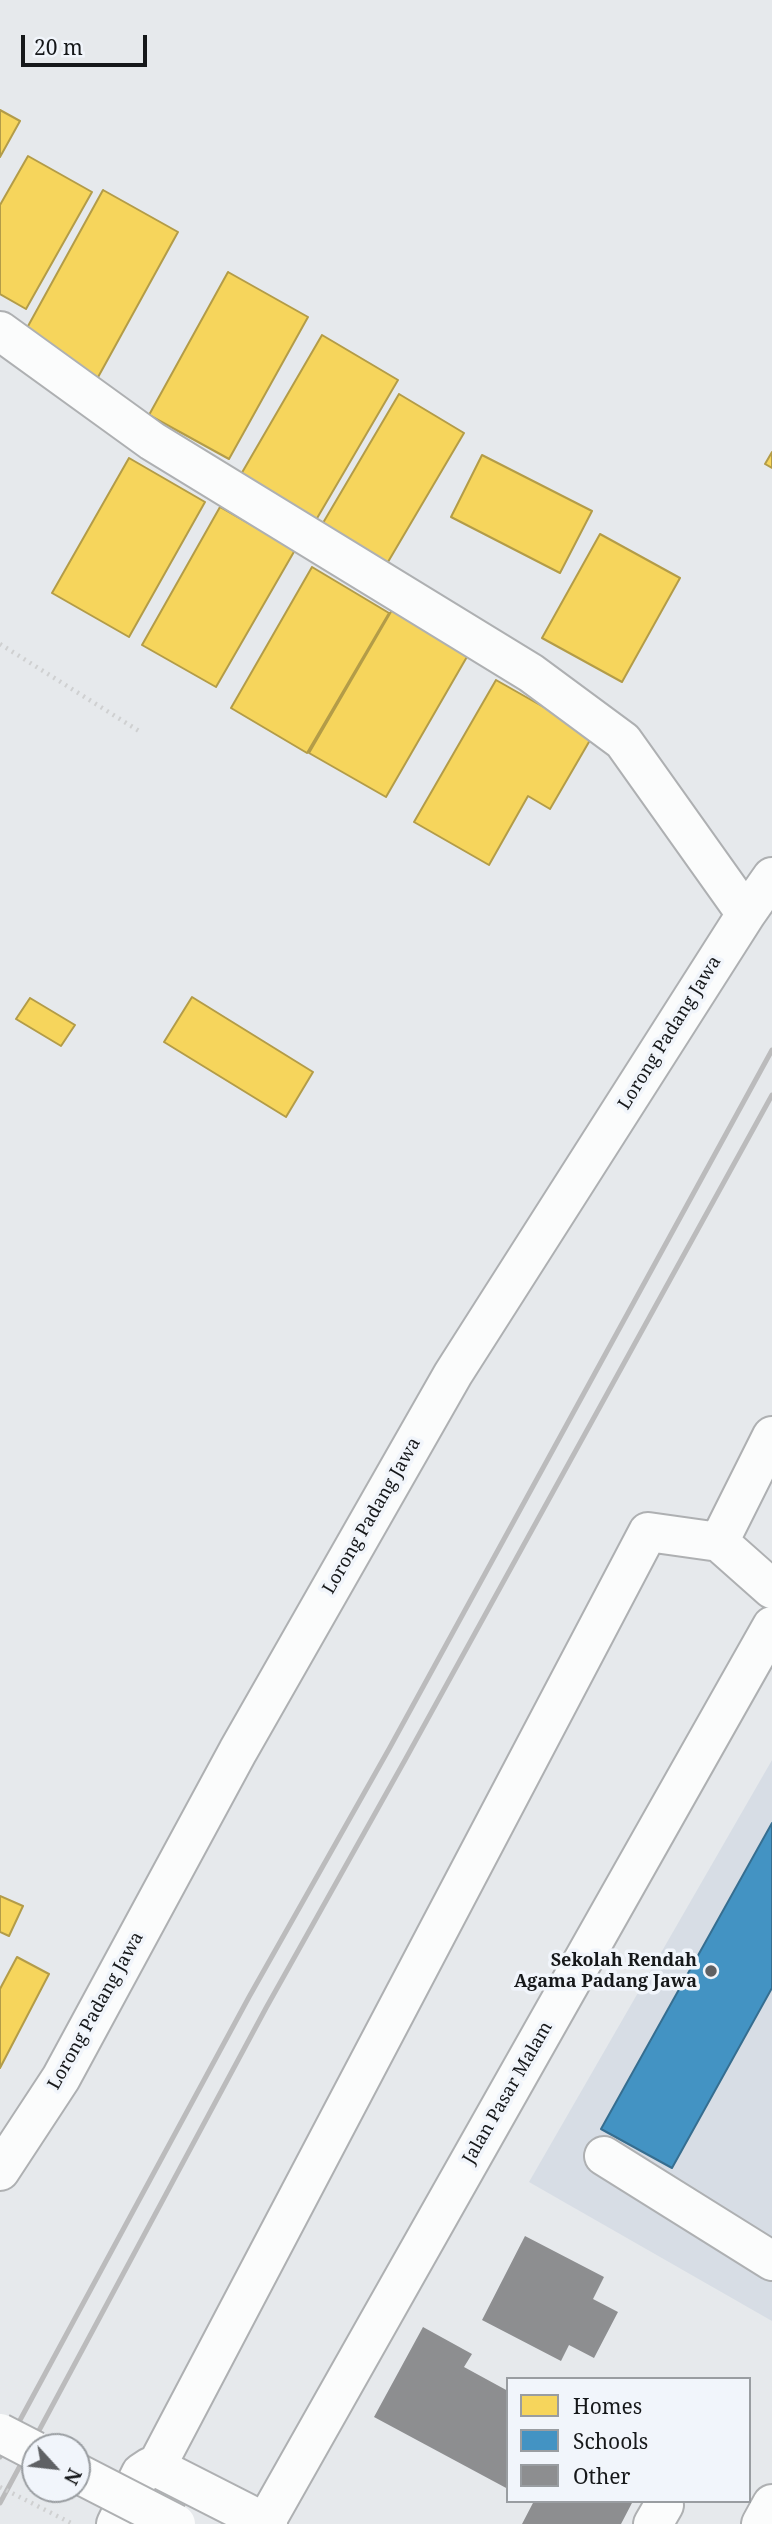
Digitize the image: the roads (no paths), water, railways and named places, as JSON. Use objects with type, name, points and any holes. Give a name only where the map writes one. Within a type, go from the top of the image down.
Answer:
[{"type":"street","points":[[0,331],[152,441],[531,673],[623,741],[746,914]]},
{"type":"street","name":"Lorong Padang Jawa","points":[[0,2171],[61,2078],[238,1751],[453,1374],[772,877]]},
{"type":"street","points":[[719,1542],[772,1436]]},
{"type":"street","points":[[156,2467],[648,1532],[719,1542],[772,1589]]},
{"type":"street","name":"Jalan Pasar Malam","points":[[266,2523],[772,1626]]},
{"type":"street","points":[[604,2156],[772,2261]]},
{"type":"street","points":[[0,2433],[21,2444]]},
{"type":"street","points":[[116,2524],[141,2473],[149,2467],[156,2467],[266,2523]]},
{"type":"street","points":[[91,2480],[176,2524]]},
{"type":"street","points":[[761,2524],[772,2504]]},
{"type":"railway","points":[[0,2457],[249,1997],[389,1749],[772,1050]]},
{"type":"railway","points":[[0,2503],[266,2008],[772,1095]]},
{"type":"place","name":"Sekolah Rendah Agama Padang Jawa","points":[[711,1971]]}]
